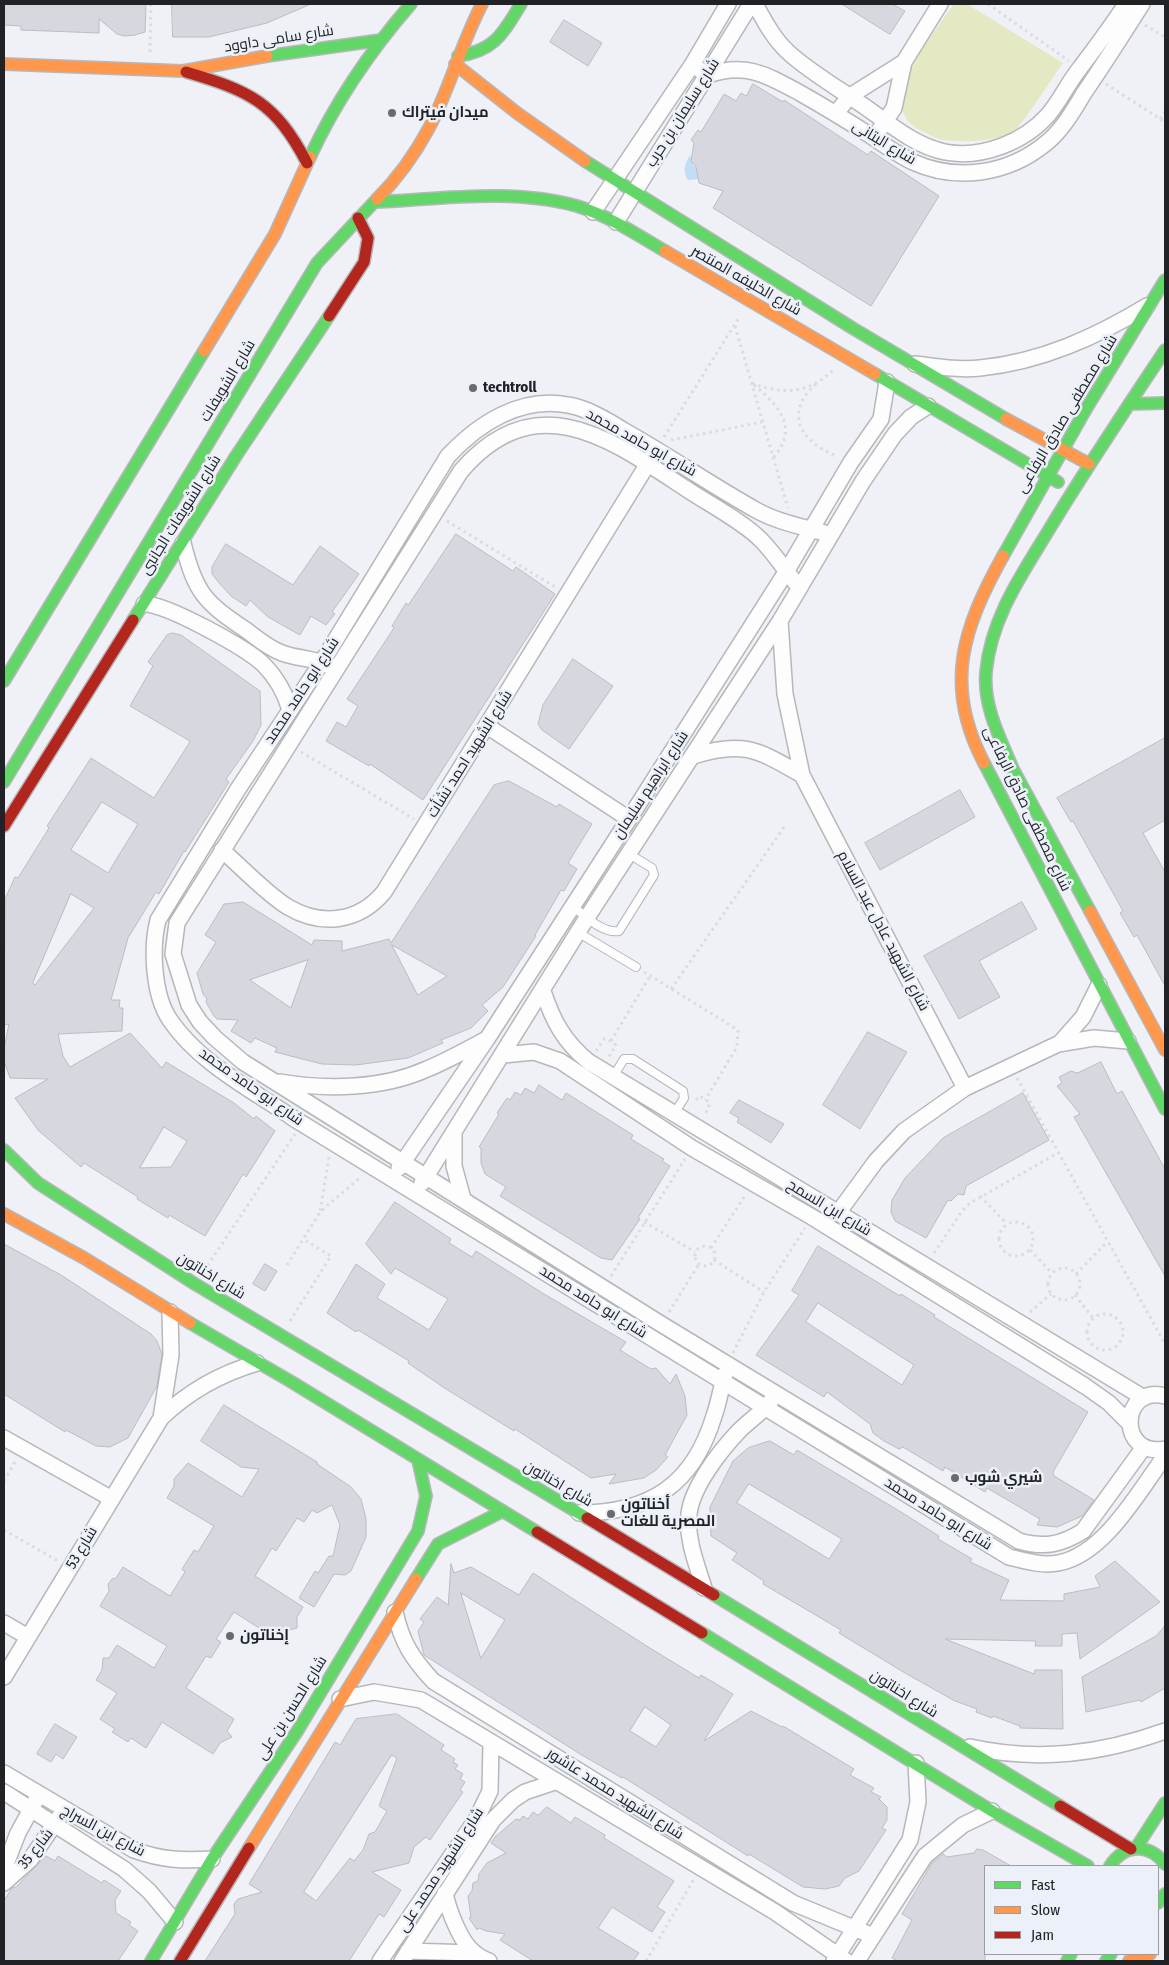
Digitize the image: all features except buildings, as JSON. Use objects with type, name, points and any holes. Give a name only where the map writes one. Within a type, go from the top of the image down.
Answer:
[{"type":"street","points":[[396,4],[398,18]]},
{"type":"street","points":[[4,681],[275,234],[293,200],[307,163],[344,93],[381,40],[411,4]]},
{"type":"street","name":"شارع الشويفات","points":[[4,782],[317,264],[358,218],[393,184],[422,142],[434,119],[472,22],[482,4]]},
{"type":"street","points":[[456,60],[490,49],[521,4]]},
{"type":"street","name":"شارع سليمان بن حرب","points":[[593,212],[692,65],[728,4]]},
{"type":"street","name":"شارع سليمان بن حرب","points":[[616,222],[751,4]]},
{"type":"street","name":"شارع البتانى","points":[[755,4],[772,32],[787,51],[850,96],[923,144],[946,152],[966,153],[991,150],[1031,132],[1049,114],[1079,68],[1102,41],[1126,4]]},
{"type":"street","points":[[874,138],[894,108],[904,62],[940,4]]},
{"type":"street","name":"شارع البتانى","points":[[708,75],[724,69],[740,69],[765,74],[836,113],[912,162],[935,170],[958,174],[982,173],[1005,167],[1027,157],[1046,143],[1062,126],[1114,51],[1142,4]]},
{"type":"street","name":"شارع سامى داوود","points":[[4,64],[183,71],[272,54],[381,40]]},
{"type":"street","points":[[1102,41],[1114,51]]},
{"type":"street","name":"شارع الخليفه المنتصر","points":[[456,60],[491,95],[614,181],[908,364],[1089,464]]},
{"type":"street","points":[[836,113],[850,96],[904,62]]},
{"type":"street","points":[[692,65],[708,75]]},
{"type":"street","name":"شارع سامى داوود","points":[[183,71],[236,87],[260,100],[280,117],[296,139],[307,163]]},
{"type":"street","name":"شارع الخليفه المنتصر","points":[[375,202],[480,198],[524,200],[562,203],[593,212],[616,222],[1072,491]]},
{"type":"street","name":"شارع الشويفات الجانبى","points":[[4,826],[236,456],[364,262],[368,238],[358,218]]},
{"type":"street","name":"شارع مصطفى صادق الرفاعى","points":[[1165,280],[1046,475],[974,613],[964,645],[960,684],[971,732],[981,758],[1165,1109]]},
{"type":"street","points":[[908,364],[951,368],[980,368],[1016,362],[1086,340],[1150,304]]},
{"type":"street","name":"شارع مصطفى صادق الرفاعى","points":[[1165,350],[1072,491],[999,615],[990,648],[986,673],[989,702],[995,728],[1013,769],[1165,1050]]},
{"type":"street","name":"شارع ابراهيم سليمان","points":[[392,1179],[487,1039],[786,572],[810,528],[880,420],[887,382]]},
{"type":"street","points":[[1129,404],[1165,403]]},
{"type":"street","name":"شارع ابو حامد محمد","points":[[831,535],[766,515],[658,449],[604,419],[569,405],[527,406],[508,411],[464,439],[448,456],[322,662],[158,920],[153,940],[153,957],[156,977],[169,1019],[181,1035],[210,1061],[302,1124],[1009,1557],[1026,1562],[1059,1563],[1079,1557],[1096,1546],[1165,1456]]},
{"type":"street","name":"شارع ابراهيم سليمان","points":[[415,1192],[504,1055],[588,916],[780,621],[863,481],[896,434],[912,417],[928,406]]},
{"type":"street","name":"شارع ابو حامد محمد","points":[[799,587],[760,539],[648,464],[593,433],[572,427],[553,425],[518,429],[499,438],[472,458],[461,471],[338,670],[177,923],[173,954],[189,1005],[200,1022],[243,1062],[404,1161],[661,1324],[1020,1542],[1036,1546],[1054,1545],[1068,1540],[1083,1531],[1144,1447]]},
{"type":"street","name":"شارع الشهيد احمد نشأت","points":[[222,850],[287,907],[305,915],[323,919],[341,918],[357,915],[374,905],[384,892],[658,449]]},
{"type":"street","points":[[724,514],[734,497]]},
{"type":"street","points":[[183,543],[191,574],[197,587],[204,598],[222,614],[271,648],[290,655],[322,662],[338,670]]},
{"type":"street","points":[[144,604],[163,607],[177,613],[254,657],[272,675],[285,695],[290,710]]},
{"type":"street","name":"شارع الشهيد عادل عبد السلام","points":[[780,621],[785,694],[802,775],[965,1088]]},
{"type":"street","points":[[487,726],[629,819]]},
{"type":"street","points":[[693,756],[730,747],[748,748],[768,756],[802,775]]},
{"type":"street","points":[[153,957],[173,954]]},
{"type":"street","points":[[1058,1044],[1083,1017],[1099,984]]},
{"type":"street","name":"شارع ابن السمح","points":[[543,991],[560,1034],[572,1048],[601,1069],[1144,1398]]},
{"type":"street","points":[[838,1213],[876,1161],[904,1131],[965,1088],[1058,1044],[1094,1038],[1128,1041]]},
{"type":"street","points":[[272,1080],[324,1086],[355,1085],[394,1080],[426,1070],[487,1039]]},
{"type":"street","name":"شارع ابن السمح","points":[[504,1055],[534,1052],[560,1061],[692,1148],[812,1217],[1085,1386],[1129,1422]]},
{"type":"street","points":[[454,1132],[454,1166],[463,1199]]},
{"type":"street","name":"شارع اخناتون","points":[[4,1150],[18,1166],[38,1183],[196,1284],[704,1588],[952,1741],[1134,1848],[1151,1851],[1165,1864]]},
{"type":"street","points":[[4,1214],[84,1258],[170,1312],[290,1381],[992,1811],[1086,1865]]},
{"type":"street","name":"شارع 53","points":[[161,1418],[169,1376],[170,1312]]},
{"type":"street","name":"شارع 53","points":[[4,1677],[161,1418],[195,1389],[214,1378],[256,1363]]},
{"type":"street","points":[[578,1513],[607,1512],[647,1503],[677,1482],[696,1456],[709,1431],[728,1363]]},
{"type":"street","points":[[704,1588],[690,1533],[689,1514],[692,1501],[706,1474],[730,1440],[766,1408],[777,1393]]},
{"type":"street","points":[[1165,1396],[1152,1395],[1144,1398],[1133,1408],[1129,1422],[1133,1437],[1144,1447],[1151,1450],[1165,1449]]},
{"type":"street","points":[[4,1438],[112,1499]]},
{"type":"street","name":"شارع الحسن بن على","points":[[151,1961],[212,1859],[298,1730],[418,1531],[426,1505],[427,1492],[418,1460]]},
{"type":"street","points":[[180,1961],[340,1699],[438,1544],[503,1511]]},
{"type":"street","points":[[418,1531],[428,1526],[436,1529],[438,1544]]},
{"type":"street","name":"شارع الشهيد محمد عاشور","points":[[395,1612],[402,1640],[417,1664],[433,1681],[793,1903],[873,1936]]},
{"type":"street","points":[[4,1623],[28,1638]]},
{"type":"street","points":[[421,1700],[433,1681]]},
{"type":"street","name":"شارع الشهيد محمد عاشور","points":[[340,1699],[374,1692],[421,1700],[491,1744],[775,1912],[839,1960]]},
{"type":"street","points":[[298,1730],[315,1740]]},
{"type":"street","points":[[952,1741],[972,1747],[1012,1753],[1089,1752],[1118,1747],[1165,1731]]},
{"type":"street","name":"شارع الشهيد محمد على","points":[[380,1961],[477,1818],[490,1791],[491,1744]]},
{"type":"street","points":[[839,1960],[854,1928],[910,1840],[918,1802],[916,1763]]},
{"type":"street","name":"شارع ابن السراج","points":[[4,1773],[134,1850],[156,1858],[180,1861],[212,1859]]},
{"type":"street","name":"شارع الشهيد محمد على","points":[[405,1956],[483,1832],[501,1812],[525,1792],[555,1782]]},
{"type":"street","name":"شارع ابن السراج","points":[[4,1792],[138,1880],[175,1922]]},
{"type":"street","name":"شارع 35","points":[[4,1869],[18,1833],[39,1794]]},
{"type":"street","points":[[1111,1865],[1117,1856],[1134,1848],[1165,1803]]},
{"type":"street","name":"شارع 35","points":[[4,1884],[30,1860],[64,1810]]},
{"type":"street","points":[[857,1961],[925,1856],[963,1825],[992,1811]]},
{"type":"street","points":[[1046,1842],[1052,1858]]},
{"type":"street","points":[[445,1893],[454,1921],[473,1953]]},
{"type":"street","points":[[405,1956],[473,1953],[489,1961]]},
{"type":"street","points":[[1129,1961],[1147,1955]]},
{"type":"lane","points":[[572,906],[604,929],[612,932],[619,931],[654,875],[652,868],[629,854]]},
{"type":"lane","points":[[578,933],[636,967]]},
{"type":"lane","points":[[601,1069],[624,1059],[633,1060],[683,1091],[684,1098],[674,1114]]},
{"type":"path","points":[[149,70],[151,4]]},
{"type":"path","points":[[988,4],[1079,68]]},
{"type":"path","points":[[1095,77],[1165,122]]},
{"type":"path","points":[[1160,119],[1165,112]]},
{"type":"path","points":[[749,300],[735,326],[661,443],[762,422]]},
{"type":"path","points":[[735,326],[772,459],[793,524]]},
{"type":"path","points":[[845,357],[816,384],[803,400],[800,409],[802,429],[814,446],[851,462]]},
{"type":"path","points":[[751,382],[780,390],[794,390],[816,384]]},
{"type":"path","points":[[751,382],[768,396],[779,409],[786,425],[785,438],[781,449],[772,459]]},
{"type":"path","points":[[434,513],[568,595]]},
{"type":"path","points":[[290,745],[425,826]]},
{"type":"path","points":[[671,989],[785,826]]},
{"type":"path","points":[[636,967],[738,1030],[737,1047],[705,1100]]},
{"type":"path","points":[[611,1041],[650,976]]},
{"type":"path","points":[[604,1039],[611,1041],[616,1048],[601,1069],[604,1039]]},
{"type":"path","points":[[1011,1067],[1165,1344]]},
{"type":"path","points":[[196,1284],[302,1124]]},
{"type":"path","points":[[320,1212],[332,1142]]},
{"type":"path","points":[[604,1288],[692,1148]]},
{"type":"path","points":[[925,1266],[962,1211],[980,1196],[1058,1153]]},
{"type":"path","points":[[287,1265],[320,1212],[373,1167]]},
{"type":"path","points":[[711,1248],[753,1183]]},
{"type":"path","points":[[980,1196],[1007,1224]]},
{"type":"path","points":[[728,1363],[764,1292],[812,1217]]},
{"type":"path","points":[[1017,1221],[1031,1229],[1034,1240],[1030,1250],[1015,1256],[1001,1248],[1000,1232],[1007,1224],[1017,1221]]},
{"type":"path","points":[[644,1222],[695,1252]]},
{"type":"path","points":[[281,1336],[331,1256],[303,1239]]},
{"type":"path","points":[[1076,1274],[1107,1242]]},
{"type":"path","points":[[702,1246],[711,1248],[715,1256],[714,1260],[707,1266],[699,1264],[694,1256],[695,1252],[702,1246]]},
{"type":"path","points":[[1030,1250],[1052,1272]]},
{"type":"path","points":[[714,1260],[764,1292]]},
{"type":"path","points":[[661,1324],[699,1264]]},
{"type":"path","points":[[1062,1268],[1076,1274],[1080,1283],[1075,1296],[1071,1299],[1060,1300],[1051,1294],[1048,1281],[1052,1272],[1062,1268]]},
{"type":"path","points":[[1018,1322],[1051,1294]]},
{"type":"path","points":[[1075,1296],[1093,1318]]},
{"type":"path","points":[[1104,1314],[1115,1317],[1122,1326],[1123,1332],[1119,1343],[1103,1350],[1093,1345],[1087,1334],[1093,1318],[1104,1314]]},
{"type":"path","points":[[4,1481],[23,1448]]},
{"type":"path","points":[[4,1530],[70,1568]]},
{"type":"path","points":[[646,1961],[701,1868]]},
{"type":"green space","points":[[954,4],[967,4],[1063,63],[1018,127],[1006,135],[979,141],[935,138],[908,120],[902,106],[904,88],[911,70],[921,51]]},
{"type":"water","points":[[690,155],[693,166],[701,170],[698,179],[688,180],[685,174],[686,164]]},
{"type":"traffic: fast","points":[[310,157],[331,116],[355,77],[382,39],[411,4]]},
{"type":"traffic: fast","points":[[458,56],[481,50],[497,39],[521,4]]},
{"type":"traffic: fast","points":[[267,56],[381,40]]},
{"type":"traffic: fast","points":[[585,161],[854,329],[1006,419]]},
{"type":"traffic: fast","points":[[375,202],[476,196],[528,197],[553,201],[577,206],[600,215],[665,251]]},
{"type":"traffic: fast","points":[[4,782],[317,263],[377,199]]},
{"type":"traffic: fast","points":[[1003,556],[1086,409],[1165,280]]},
{"type":"traffic: fast","points":[[133,620],[236,456],[329,316]]},
{"type":"traffic: fast","points":[[1090,911],[1013,769],[990,709],[987,697],[986,672],[994,633],[1001,614],[1019,579],[1078,483],[1165,350]]},
{"type":"traffic: fast","points":[[4,681],[204,351]]},
{"type":"traffic: fast","points":[[875,374],[1058,482]]},
{"type":"traffic: fast","points":[[1129,404],[1165,403]]},
{"type":"traffic: fast","points":[[984,763],[1165,1109]]},
{"type":"traffic: fast","points":[[4,1150],[38,1183],[195,1284],[587,1518]]},
{"type":"traffic: fast","points":[[190,1323],[290,1381],[537,1532]]},
{"type":"traffic: fast","points":[[151,1961],[212,1859],[298,1730],[418,1531],[426,1496],[418,1460]]},
{"type":"traffic: fast","points":[[416,1579],[438,1544],[503,1511]]},
{"type":"traffic: fast","points":[[714,1595],[1060,1806]]},
{"type":"traffic: fast","points":[[702,1633],[992,1811],[1086,1865]]},
{"type":"traffic: fast","points":[[1136,1848],[1165,1803]]},
{"type":"traffic: fast","points":[[1111,1865],[1122,1853],[1137,1849],[1152,1852],[1165,1864]]},
{"type":"traffic: fast","points":[[1159,1902],[1165,1894]]},
{"type":"traffic: fast","points":[[1067,1961],[1070,1955]]},
{"type":"traffic: fast","points":[[1106,1961],[1110,1955]]},
{"type":"traffic: slow","points":[[377,199],[406,165],[429,128],[482,4]]},
{"type":"traffic: slow","points":[[4,64],[183,71],[267,56]]},
{"type":"traffic: slow","points":[[455,64],[517,113],[585,161]]},
{"type":"traffic: slow","points":[[204,351],[275,234],[310,157]]},
{"type":"traffic: slow","points":[[665,251],[875,374]]},
{"type":"traffic: slow","points":[[1006,419],[1089,464]]},
{"type":"traffic: slow","points":[[984,763],[971,735],[964,708],[961,682],[963,657],[977,608],[1003,556]]},
{"type":"traffic: slow","points":[[1090,911],[1165,1050]]},
{"type":"traffic: slow","points":[[4,1214],[84,1258],[190,1323]]},
{"type":"traffic: slow","points":[[249,1848],[416,1579]]},
{"type":"traffic: slow","points":[[1129,1961],[1147,1955]]},
{"type":"traffic: jam","points":[[186,72],[244,93],[272,112],[295,142],[307,163]]},
{"type":"traffic: jam","points":[[329,316],[364,262],[368,238],[358,218]]},
{"type":"traffic: jam","points":[[4,826],[133,620]]},
{"type":"traffic: jam","points":[[587,1518],[714,1595]]},
{"type":"traffic: jam","points":[[537,1532],[702,1633]]},
{"type":"traffic: jam","points":[[1060,1806],[1131,1849]]},
{"type":"traffic: jam","points":[[180,1961],[249,1848]]},
{"type":"place","name":"ميدان فيتراك","points":[[392,113]]},
{"type":"place","name":"techtroll","points":[[473,388]]},
{"type":"place","name":"شيري شوب","points":[[955,1478]]},
{"type":"place","name":"أخناتون المصرية للغات","points":[[611,1514]]},
{"type":"place","name":"إخناتون","points":[[230,1636]]}]
